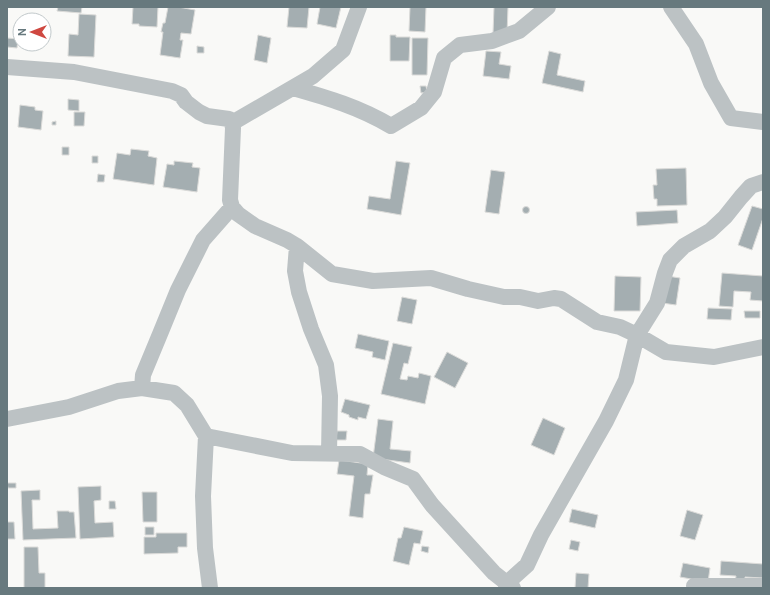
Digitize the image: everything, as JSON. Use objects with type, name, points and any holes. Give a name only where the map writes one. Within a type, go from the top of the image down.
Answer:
[{"type":"street","points":[[232,123],[313,76],[343,50],[359,7]]},
{"type":"street","points":[[293,88],[347,104],[391,126],[420,108],[434,92],[444,58],[460,45],[492,41],[519,31],[548,7]]},
{"type":"street","points":[[671,7],[696,44],[711,83],[731,118],[763,122]]},
{"type":"street","points":[[7,67],[74,72],[172,91],[181,95],[186,102],[198,112],[207,116],[229,119],[232,123],[233,136],[230,200],[232,207],[238,214],[255,226],[297,246],[332,274],[373,281],[431,278],[468,289],[504,297],[520,297],[538,301],[554,298],[561,299],[597,322],[620,327],[666,352],[714,357],[763,347]]},
{"type":"street","points":[[206,436],[292,453],[360,454],[384,467],[413,479],[432,505],[494,573],[508,586],[527,565],[540,536],[606,421],[626,380],[637,335],[657,303],[665,272],[670,260],[684,246],[710,231],[726,217],[751,186],[763,182]]},
{"type":"street","points":[[142,388],[144,375],[178,290],[203,240],[232,207]]},
{"type":"street","points":[[297,246],[295,270],[299,292],[311,329],[326,365],[330,396],[329,454]]},
{"type":"street","points":[[7,419],[70,407],[118,390],[142,388],[174,393],[187,405],[206,436],[203,496],[205,548],[210,588]]},
{"type":"street","points":[[694,586],[763,586]]},
{"type":"building","points":[[58,7],[82,7],[81,13],[57,11]]},
{"type":"building","points":[[133,7],[158,7],[157,27],[132,24]]},
{"type":"building","points":[[168,7],[195,10],[191,34],[181,33],[180,40],[183,40],[180,58],[160,55],[163,32],[161,32],[163,23],[165,23]]},
{"type":"building","points":[[289,7],[309,7],[307,28],[287,27]]},
{"type":"building","points":[[320,7],[341,7],[336,28],[317,24]]},
{"type":"building","points":[[410,7],[426,7],[425,32],[409,31]]},
{"type":"building","points":[[494,7],[508,7],[507,34],[493,33]]},
{"type":"building","points":[[79,14],[96,15],[94,57],[68,56],[69,34],[78,35]]},
{"type":"building","points":[[258,35],[271,38],[267,63],[254,60]]},
{"type":"building","points":[[390,35],[396,35],[396,37],[410,37],[409,61],[390,61]]},
{"type":"building","points":[[7,38],[12,38],[12,48],[7,47]]},
{"type":"building","points":[[412,38],[428,38],[427,75],[412,75]]},
{"type":"building","points":[[197,46],[204,47],[204,53],[197,53]]},
{"type":"building","points":[[486,51],[501,52],[499,64],[511,66],[509,79],[483,76]]},
{"type":"building","points":[[549,51],[561,54],[557,75],[585,81],[583,92],[542,83]]},
{"type":"building","points":[[420,86],[426,86],[427,92],[421,93]]},
{"type":"building","points":[[68,99],[79,100],[79,111],[68,110]]},
{"type":"building","points":[[20,105],[35,107],[35,110],[43,111],[41,130],[18,127]]},
{"type":"building","points":[[74,112],[85,112],[84,126],[74,126]]},
{"type":"building","points":[[56,121],[56,125],[52,125],[52,122]]},
{"type":"building","points":[[62,147],[69,147],[69,155],[62,155]]},
{"type":"building","points":[[131,149],[149,151],[148,156],[157,158],[154,185],[113,179],[117,153],[130,155]]},
{"type":"building","points":[[92,156],[98,156],[98,163],[92,163]]},
{"type":"building","points":[[174,161],[193,163],[192,167],[200,168],[197,192],[163,187],[167,164],[174,165]]},
{"type":"building","points":[[396,161],[410,163],[401,215],[367,209],[369,196],[390,199]]},
{"type":"building","points":[[686,168],[687,205],[657,206],[657,199],[654,199],[653,185],[657,185],[656,169]]},
{"type":"building","points":[[491,170],[505,172],[499,214],[485,212]]},
{"type":"building","points":[[98,174],[105,175],[104,182],[97,182]]},
{"type":"building","points":[[526,206],[529,207],[529,213],[526,214],[523,213],[522,210],[523,207]]},
{"type":"building","points":[[752,206],[763,209],[763,218],[752,250],[738,245]]},
{"type":"building","points":[[677,210],[678,223],[637,226],[636,212]]},
{"type":"building","points":[[722,273],[763,276],[763,301],[750,300],[751,292],[734,291],[733,307],[719,306]]},
{"type":"building","points":[[615,276],[641,277],[640,311],[614,311]]},
{"type":"building","points":[[667,276],[680,278],[676,305],[662,303]]},
{"type":"building","points":[[402,297],[417,300],[412,324],[397,321]]},
{"type":"building","points":[[708,308],[732,309],[731,320],[707,319]]},
{"type":"building","points":[[744,311],[760,311],[760,318],[745,318]]},
{"type":"building","points":[[358,334],[389,341],[385,360],[372,357],[373,352],[355,348]]},
{"type":"building","points":[[393,343],[412,347],[408,364],[404,363],[400,379],[407,380],[408,376],[418,378],[419,373],[431,376],[425,404],[381,394]]},
{"type":"building","points":[[447,352],[468,363],[455,388],[434,377]]},
{"type":"building","points":[[345,399],[370,405],[366,419],[358,417],[358,420],[341,412]]},
{"type":"building","points":[[543,418],[565,428],[554,455],[531,445]]},
{"type":"building","points":[[378,419],[393,421],[390,449],[411,451],[410,463],[373,458]]},
{"type":"building","points":[[337,431],[347,431],[346,440],[336,440]]},
{"type":"building","points":[[339,460],[368,464],[367,475],[373,475],[370,494],[365,494],[363,518],[349,516],[354,476],[337,474]]},
{"type":"building","points":[[7,483],[16,483],[16,488],[8,488]]},
{"type":"building","points":[[101,486],[101,500],[94,501],[95,523],[113,522],[114,537],[80,539],[78,487]]},
{"type":"building","points":[[40,490],[40,500],[32,500],[33,529],[58,528],[57,511],[74,512],[76,538],[23,540],[21,491]]},
{"type":"building","points":[[142,492],[157,492],[157,522],[143,522]]},
{"type":"building","points":[[109,501],[115,501],[116,509],[109,509]]},
{"type":"building","points":[[572,509],[598,515],[595,528],[569,522]]},
{"type":"building","points":[[687,510],[703,515],[695,540],[680,536]]},
{"type":"building","points":[[7,522],[14,522],[15,539],[7,539]]},
{"type":"building","points":[[145,527],[154,527],[154,535],[145,535]]},
{"type":"building","points":[[404,527],[423,531],[420,544],[414,543],[409,565],[393,561],[398,538],[401,538]]},
{"type":"building","points":[[156,533],[187,533],[187,547],[178,547],[178,553],[144,554],[144,537],[156,537]]},
{"type":"building","points":[[571,540],[580,542],[578,551],[569,549]]},
{"type":"building","points":[[422,546],[429,547],[428,553],[421,551]]},
{"type":"building","points":[[24,547],[38,547],[39,573],[45,573],[45,588],[24,588]]},
{"type":"building","points":[[721,561],[763,564],[763,578],[745,577],[745,582],[735,582],[736,576],[720,575]]},
{"type":"building","points":[[683,563],[710,568],[708,582],[680,577]]},
{"type":"building","points":[[576,573],[589,574],[588,588],[575,588]]}]
